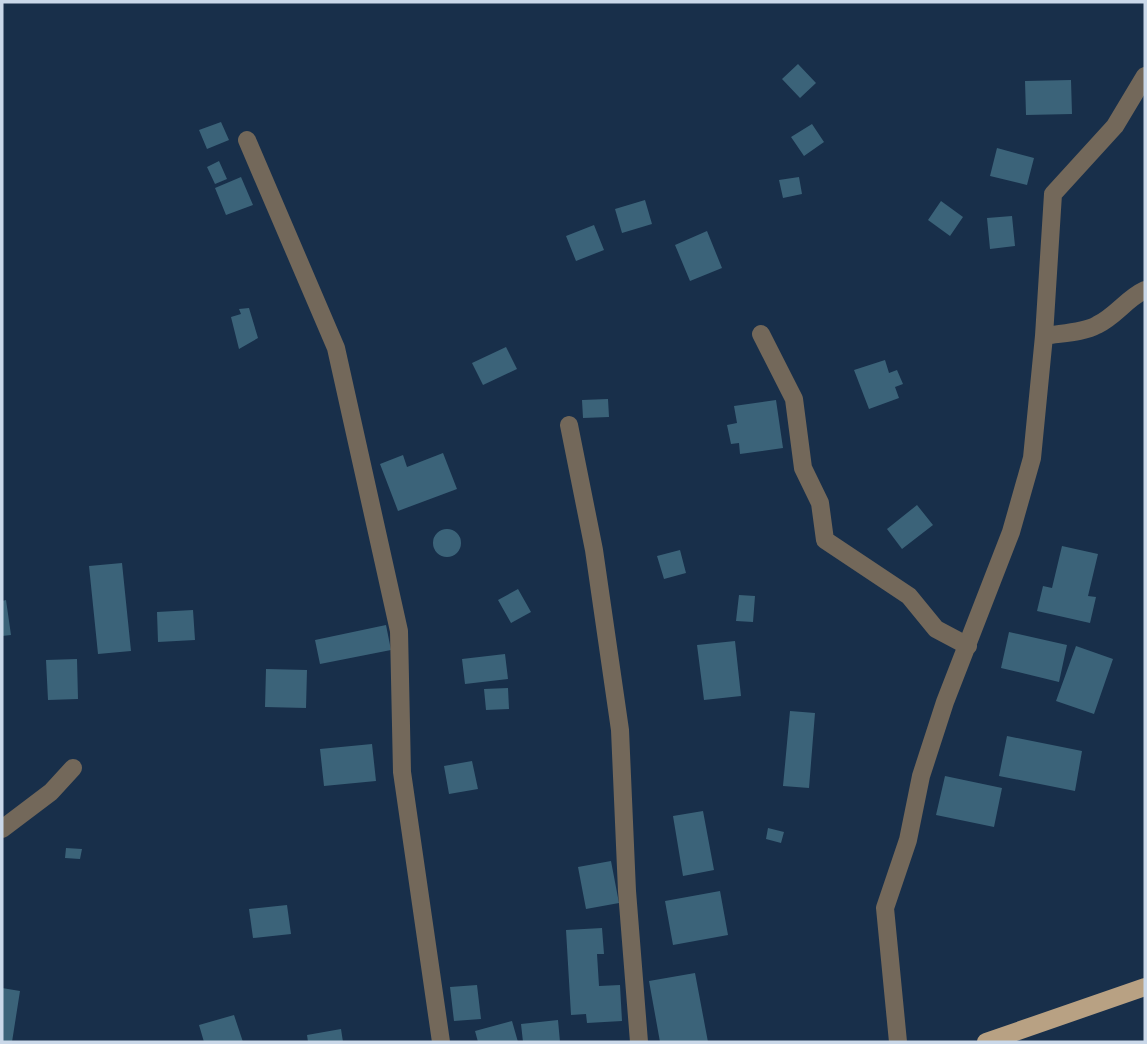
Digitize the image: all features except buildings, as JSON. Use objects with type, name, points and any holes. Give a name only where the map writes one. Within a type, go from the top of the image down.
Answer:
[{"type":"main road","points":[[986,1042],[1145,987]]},
{"type":"street","points":[[898,1042],[885,908],[908,840],[921,776],[945,702],[1011,532],[1032,458],[1044,336],[1053,194],[1115,126],[1145,75]]},
{"type":"street","points":[[247,140],[336,348],[400,631],[402,772],[441,1042]]},
{"type":"street","points":[[1044,336],[1096,326],[1124,306],[1132,295],[1145,290]]},
{"type":"street","points":[[761,334],[794,399],[803,468],[820,503],[825,540],[909,596],[936,629],[968,646]]},
{"type":"street","points":[[569,425],[594,550],[620,730],[627,891],[639,1042]]},
{"type":"street","points":[[2,829],[51,792],[73,768]]}]
